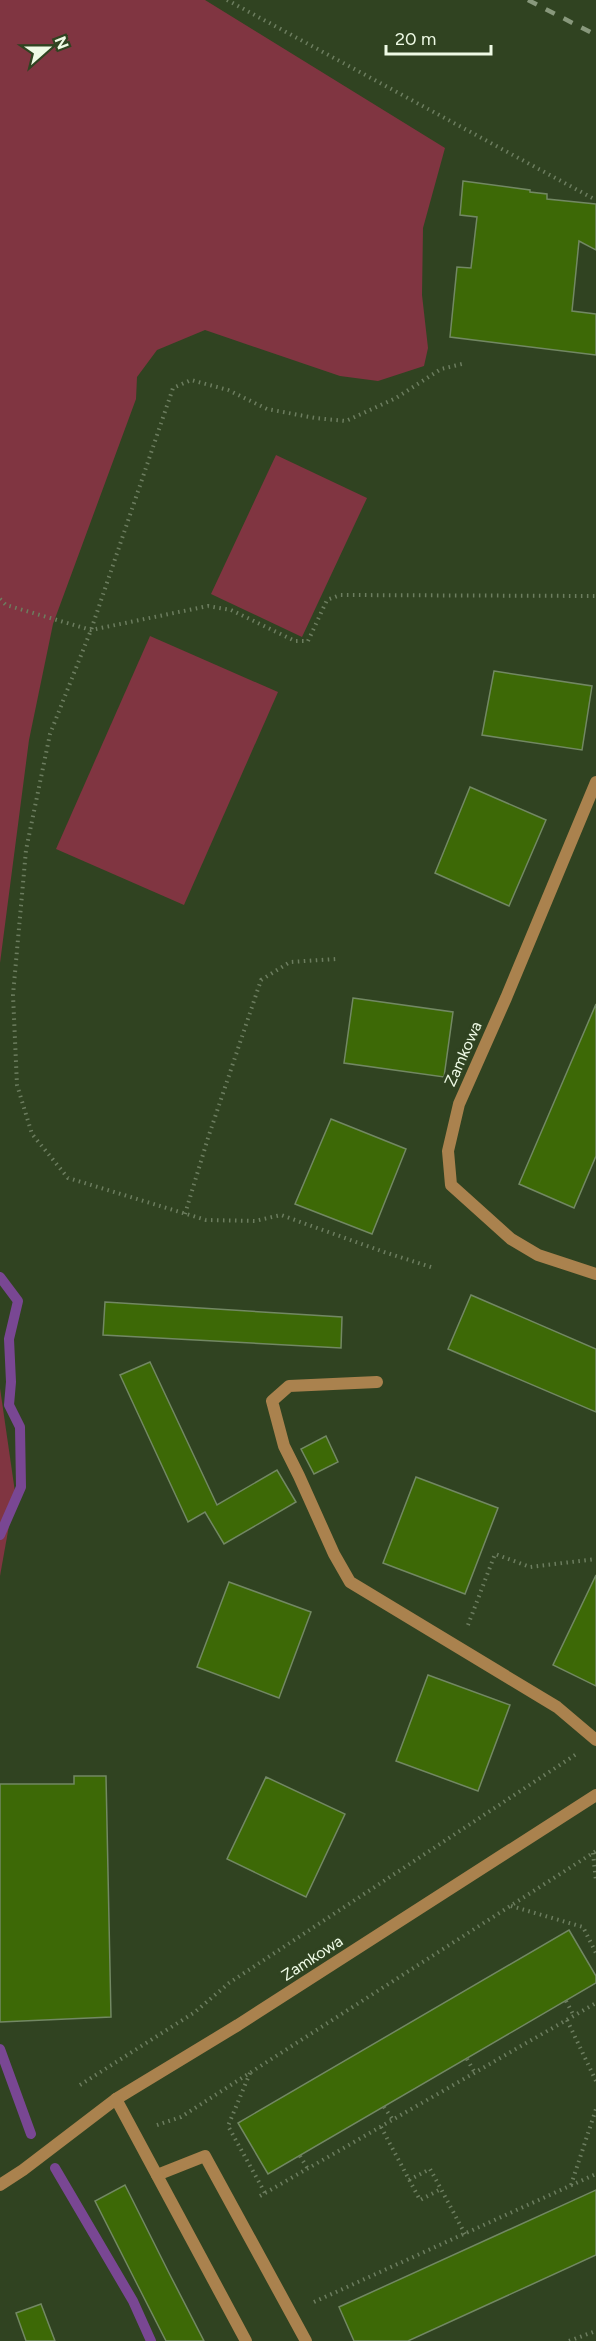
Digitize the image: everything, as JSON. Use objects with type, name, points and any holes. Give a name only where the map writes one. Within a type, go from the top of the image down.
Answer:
[{"type":"street","name":"Zamkowa","points":[[596,782],[459,1104],[448,1151],[451,1185],[511,1239],[538,1255],[596,1274]]},
{"type":"street","points":[[377,1382],[289,1386],[272,1401],[284,1446],[334,1554],[350,1582],[557,1707],[591,1744]]},
{"type":"street","name":"Zamkowa","points":[[0,2185],[116,2099],[238,2025],[596,1795]]},
{"type":"street","points":[[116,2099],[246,2341]]},
{"type":"street","points":[[157,2175],[205,2156],[306,2341]]},
{"type":"path","points":[[227,0],[596,200]]},
{"type":"path","points":[[431,1267],[281,1215],[255,1221],[206,1220],[68,1178],[32,1134],[16,1085],[13,995],[26,850],[50,734],[91,630],[173,388],[191,380],[228,390],[267,409],[346,421],[396,398],[441,369],[462,364]]},
{"type":"path","points":[[0,599],[6,605],[91,630],[208,606],[231,610],[295,641],[308,641],[327,600],[340,595],[596,596]]},
{"type":"path","points":[[185,1214],[261,980],[290,962],[336,960]]},
{"type":"path","points":[[454,1644],[465,1631],[495,1554],[530,1567],[596,1559]]},
{"type":"path","points":[[80,2085],[195,2012],[229,1983],[591,1744]]},
{"type":"path","points":[[133,2131],[181,2117],[594,1852],[596,1881]]},
{"type":"path","points":[[511,1906],[583,1927],[596,1953]]},
{"type":"path","points":[[566,2001],[574,2016]]},
{"type":"path","points":[[260,2196],[596,2003]]},
{"type":"path","points":[[567,2020],[596,2081]]},
{"type":"path","points":[[467,2059],[475,2073]]},
{"type":"path","points":[[250,2073],[228,2126],[265,2193]]},
{"type":"path","points":[[384,2107],[393,2120]]},
{"type":"path","points":[[571,2186],[596,2109]]},
{"type":"path","points":[[381,2127],[420,2200],[441,2189]]},
{"type":"path","points":[[300,2156],[308,2169]]},
{"type":"path","points":[[410,2180],[430,2169],[465,2234]]},
{"type":"path","points":[[315,2302],[596,2174]]},
{"type":"path","points":[[569,2341],[596,2331]]},
{"type":"shaded area","points":[[0,0],[205,0],[445,148],[423,228],[422,295],[428,348],[424,366],[378,381],[340,376],[205,330],[157,350],[137,377],[136,399],[53,624],[29,740],[0,963]]},
{"type":"shaded area","points":[[276,455],[367,498],[302,637],[211,594]]},
{"type":"shaded area","points":[[150,636],[278,692],[184,905],[56,849]]},
{"type":"shaded area","points":[[0,1388],[15,1492],[0,1576]]},
{"type":"building","points":[[463,181],[530,190],[530,192],[547,194],[547,199],[596,204],[596,250],[579,241],[572,311],[596,314],[596,355],[450,337],[457,267],[471,268],[477,217],[460,215]]},
{"type":"building","points":[[494,671],[592,686],[582,750],[482,735]]},
{"type":"building","points":[[470,787],[546,820],[509,906],[435,873]]},
{"type":"building","points":[[353,998],[453,1012],[444,1077],[344,1063]]},
{"type":"building","points":[[596,1004],[596,1156],[574,1208],[519,1184]]},
{"type":"building","points":[[331,1119],[406,1149],[372,1234],[295,1204]]},
{"type":"building","points":[[471,1295],[596,1349],[596,1412],[448,1349]]},
{"type":"building","points":[[105,1302],[342,1317],[341,1348],[103,1335]]},
{"type":"building","points":[[150,1362],[217,1505],[277,1470],[296,1502],[224,1544],[205,1512],[188,1522],[120,1375]]},
{"type":"building","points":[[326,1436],[338,1462],[314,1474],[301,1449]]},
{"type":"building","points":[[416,1477],[498,1508],[465,1594],[383,1563]]},
{"type":"building","points":[[596,1575],[596,1686],[553,1665]]},
{"type":"building","points":[[229,1582],[311,1612],[279,1698],[197,1667]]},
{"type":"building","points":[[428,1675],[510,1705],[478,1791],[396,1761]]},
{"type":"building","points":[[74,1776],[106,1776],[111,2017],[0,2022],[0,1784],[74,1784]]},
{"type":"building","points":[[266,1777],[345,1814],[306,1897],[227,1859]]},
{"type":"building","points":[[569,1930],[596,1976],[596,1983],[268,2174],[238,2123]]},
{"type":"building","points":[[125,2185],[204,2341],[166,2341],[138,2286],[95,2201]]},
{"type":"building","points":[[596,2190],[596,2255],[408,2341],[354,2341],[339,2307]]},
{"type":"building","points":[[41,2304],[55,2341],[26,2341],[16,2313]]},
{"type":"waterway","points":[[0,1277],[18,1301],[9,1339],[11,1382],[9,1405],[20,1427],[21,1487],[0,1535]]},
{"type":"waterway","points":[[0,2049],[31,2134]]},
{"type":"waterway","points":[[55,2168],[133,2301],[151,2341]]},
{"type":"railway","points":[[528,0],[596,35]]}]
